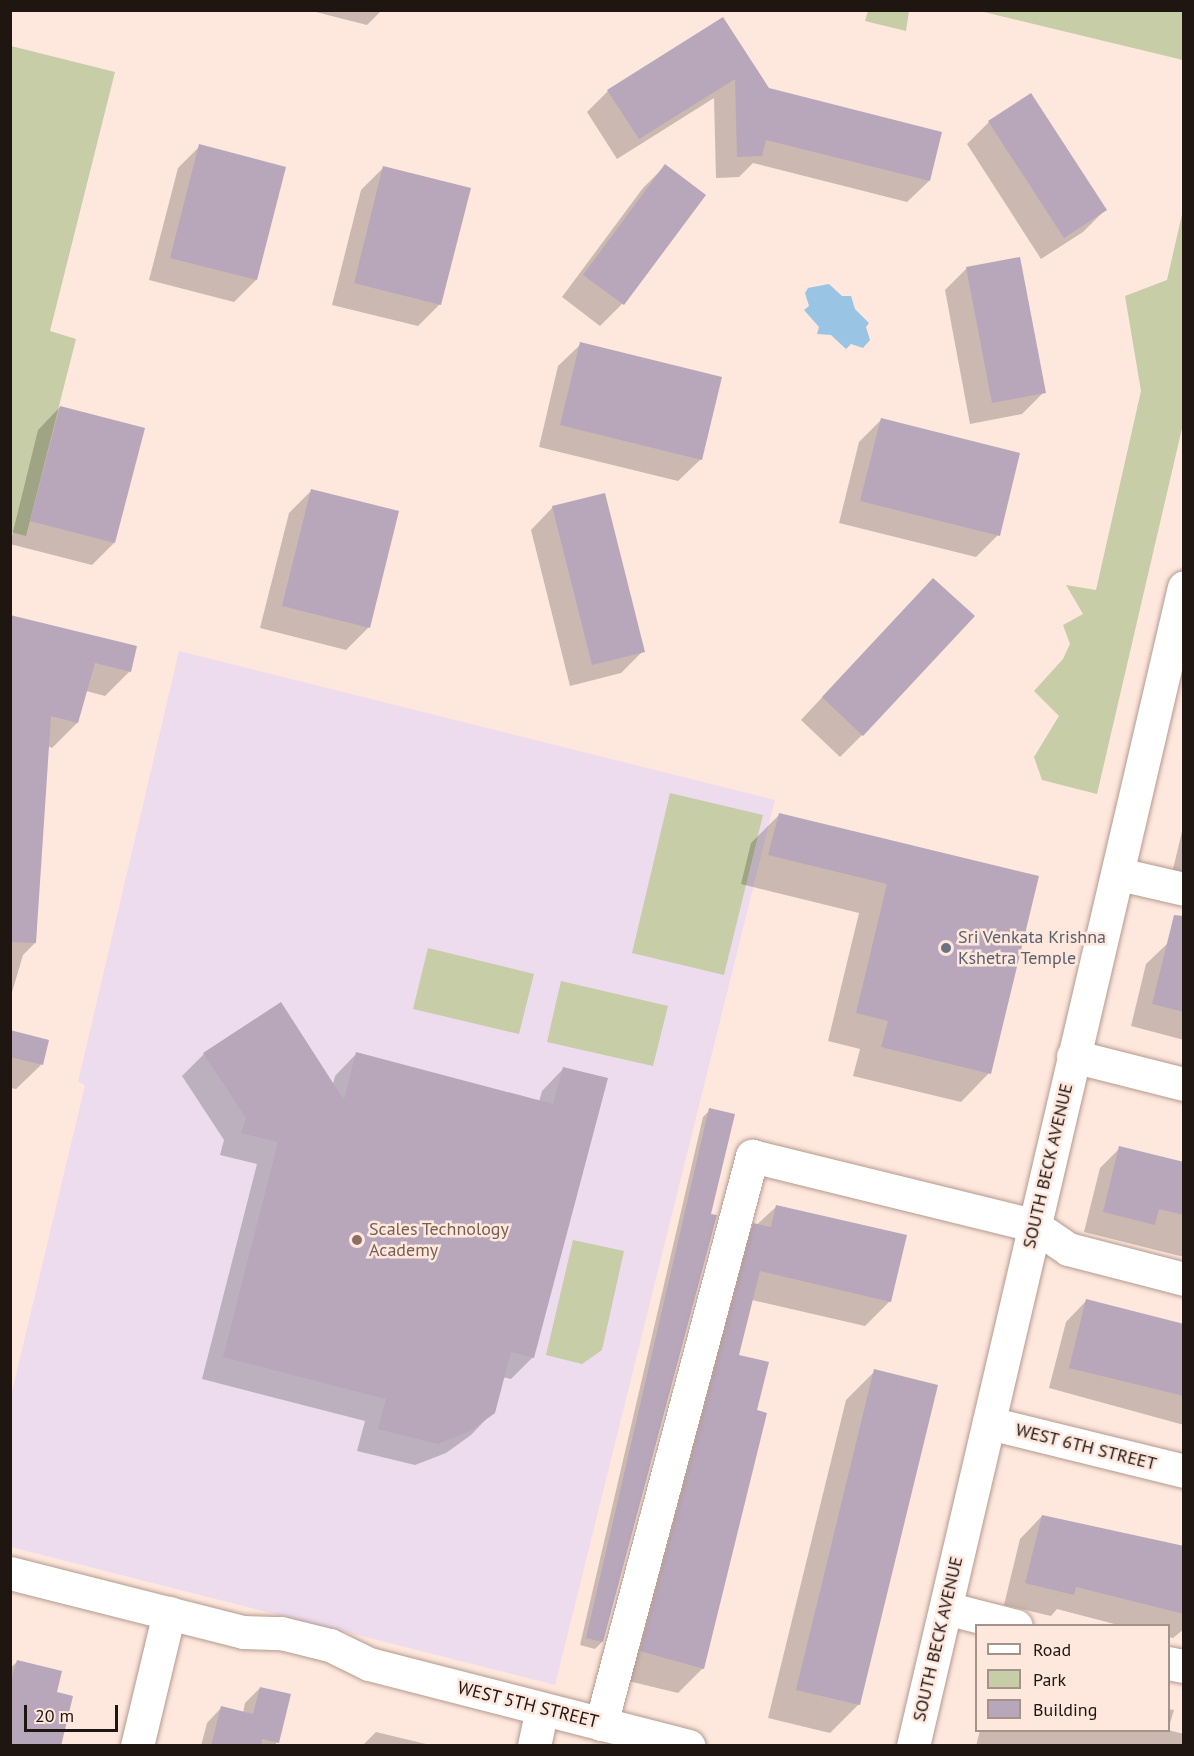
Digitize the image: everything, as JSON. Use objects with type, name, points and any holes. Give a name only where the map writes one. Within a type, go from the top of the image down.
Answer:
[{"type":"street","name":"SOUTH BECK AVENUE","points":[[913,1746],[1073,1056],[1119,874],[1172,690],[1184,587]]},
{"type":"street","points":[[1119,874],[1184,889]]},
{"type":"street","points":[[1073,1056],[1184,1084]]},
{"type":"street","points":[[601,1724],[752,1156],[1033,1225],[1068,1249],[1184,1279]]},
{"type":"street","name":"WEST 6TH STREET","points":[[989,1423],[1184,1471]]},
{"type":"street","name":"WEST 5TH STREET","points":[[10,1573],[243,1632],[275,1650],[328,1664],[369,1664],[688,1746]]},
{"type":"street","points":[[946,1608],[1008,1624]]},
{"type":"street","points":[[137,1746],[169,1613]]},
{"type":"street","points":[[534,1746],[542,1709]]},
{"type":"shaded area","name":"Scales Technology Academy","points":[[179,651],[775,800],[555,1685],[11,1547],[11,1396],[85,1085],[78,1082]]},
{"type":"green space","points":[[868,11],[909,11],[906,31],[865,21]]},
{"type":"green space","points":[[980,11],[1183,11],[1183,60]]},
{"type":"green space","points":[[11,46],[115,72],[50,331],[76,339],[26,536],[11,532]]},
{"type":"green space","points":[[1183,210],[1183,424],[1097,794],[1042,780],[1034,757],[1059,716],[1034,691],[1063,659],[1070,644],[1063,625],[1083,614],[1066,585],[1096,590],[1141,391],[1125,296],[1167,280]]},
{"type":"green space","points":[[670,793],[763,815],[724,975],[632,953]]},
{"type":"green space","points":[[428,948],[534,974],[519,1034],[413,1009]]},
{"type":"green space","points":[[561,981],[668,1006],[653,1066],[547,1042]]},
{"type":"green space","points":[[573,1240],[624,1251],[602,1350],[582,1364],[546,1355]]},
{"type":"water","points":[[829,284],[842,296],[851,296],[855,309],[869,323],[866,327],[870,340],[863,348],[851,344],[846,349],[831,335],[817,334],[819,327],[804,310],[809,306],[805,293],[808,288]]},
{"type":"building","points":[[723,17],[769,88],[942,132],[930,181],[766,140],[762,156],[737,157],[735,79],[639,139],[607,90]]},
{"type":"building","points":[[1031,93],[1107,210],[1064,238],[988,121]]},
{"type":"building","points":[[199,144],[286,167],[257,280],[170,258]]},
{"type":"building","points":[[665,164],[706,195],[624,305],[583,275]]},
{"type":"building","points":[[383,166],[471,188],[441,305],[354,283]]},
{"type":"building","points":[[1020,257],[1046,393],[992,403],[966,267]]},
{"type":"building","points":[[580,342],[722,377],[702,460],[560,425]]},
{"type":"building","points":[[60,406],[145,428],[115,543],[30,521]]},
{"type":"building","points":[[881,418],[1020,453],[1000,536],[860,501]]},
{"type":"building","points":[[311,489],[399,511],[370,628],[282,606]]},
{"type":"building","points":[[605,493],[645,652],[592,665],[552,506]]},
{"type":"building","points":[[933,578],[975,616],[863,736],[822,697]]},
{"type":"building","points":[[10,615],[137,646],[131,672],[95,663],[78,723],[51,716],[36,943],[10,942]]},
{"type":"building","name":"Sri Venkata Krishna Kshetra Temple","points":[[779,813],[1039,876],[991,1074],[881,1047],[888,1021],[856,1013],[887,884],[768,855]]},
{"type":"building","points":[[1174,915],[1184,916],[1184,1012],[1152,1004]]},
{"type":"building","points":[[281,1002],[344,1100],[356,1052],[553,1104],[563,1067],[608,1078],[534,1358],[511,1352],[495,1413],[470,1431],[438,1444],[378,1429],[386,1399],[223,1357],[278,1142],[241,1133],[246,1118],[203,1053]]},
{"type":"building","points":[[10,1030],[49,1040],[43,1065],[10,1057]]},
{"type":"building","points":[[709,1108],[735,1114],[711,1214],[717,1215],[603,1642],[586,1638]]},
{"type":"building","points":[[1119,1146],[1184,1162],[1184,1215],[1159,1209],[1155,1225],[1103,1212]]},
{"type":"building","points":[[776,1205],[907,1235],[891,1302],[760,1271],[739,1355],[769,1362],[757,1410],[767,1413],[704,1669],[640,1651],[753,1223],[771,1227]]},
{"type":"building","points":[[1086,1299],[1184,1324],[1184,1396],[1069,1368]]},
{"type":"building","points":[[874,1369],[938,1385],[860,1705],[796,1690]]},
{"type":"building","points":[[1042,1515],[1184,1546],[1184,1614],[1076,1587],[1074,1595],[1025,1583]]},
{"type":"building","points":[[17,1660],[62,1671],[57,1692],[73,1696],[61,1746],[10,1746],[10,1684]]},
{"type":"building","points":[[260,1687],[291,1694],[279,1743],[262,1739],[261,1746],[211,1746],[221,1706],[253,1714]]},
{"type":"place","name":"Sri Venkata Krishna Kshetra Temple","points":[[946,948]]},
{"type":"place","name":"Scales Technology Academy","points":[[357,1240]]}]
